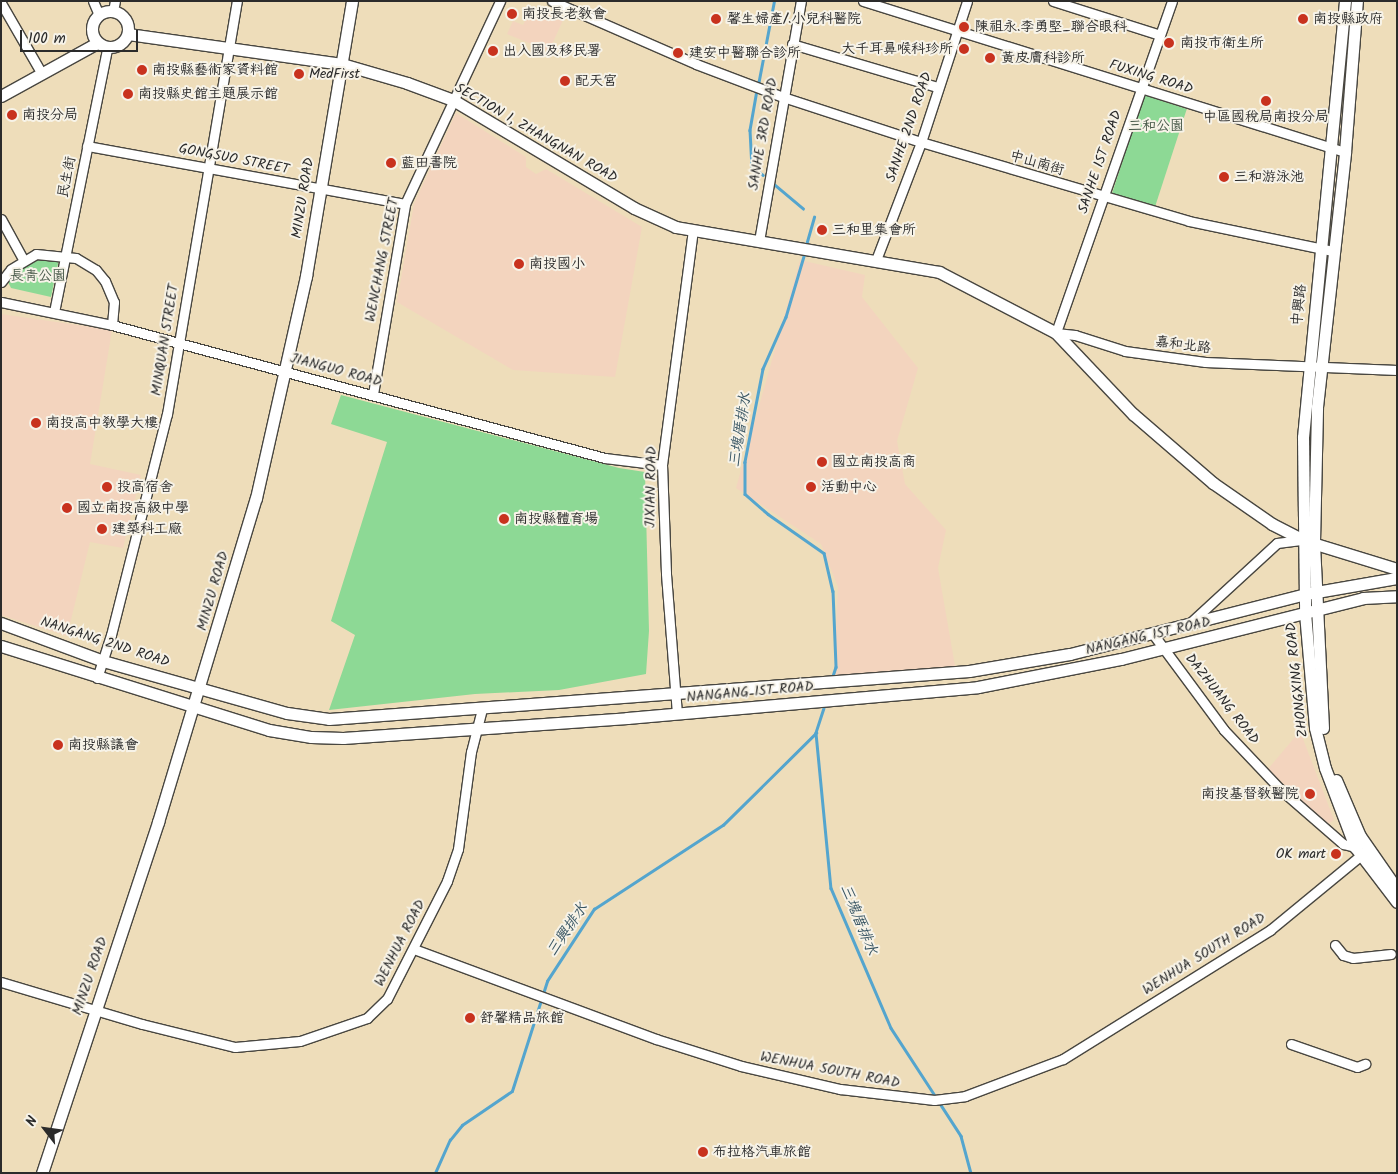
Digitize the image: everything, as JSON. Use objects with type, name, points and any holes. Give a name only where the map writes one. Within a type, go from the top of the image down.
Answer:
[{"type":"main road","name":"MINZU ROAD","points":[[42,1173],[94,1008],[143,870],[256,498],[287,371],[352,1]]},
{"type":"main road","name":"中興路","points":[[1311,613],[1303,437],[1314,369],[1326,250],[1330,148],[1345,1]]},
{"type":"main road","name":"中興路","points":[[1326,250],[1345,152],[1357,1]]},
{"type":"main road","points":[[1,96],[102,45],[118,46],[128,34],[126,20],[114,6],[99,14],[92,25],[102,45]]},
{"type":"main road","name":"SECTION 1, ZHANGNAN ROAD","points":[[128,34],[229,46],[342,64],[407,83],[453,100],[634,208],[676,227],[876,260]]},
{"type":"main road","points":[[876,260],[939,272],[1056,333],[1133,414],[1214,483],[1272,524],[1309,541],[1397,569]]},
{"type":"main road","points":[[1310,593],[1358,582],[1397,578]]},
{"type":"main road","name":"NANGANG 1ST ROAD","points":[[199,688],[287,713],[329,719],[969,671],[1051,658],[1189,625],[1310,593]]},
{"type":"main road","points":[[1311,613],[1363,598],[1397,596]]},
{"type":"main road","name":"NANGANG 1ST ROAD","points":[[193,708],[269,730],[311,737],[479,729],[677,714],[978,687],[1163,648],[1311,613]]},
{"type":"main road","name":"ZHONGXING ROAD","points":[[1311,613],[1315,728],[1336,803],[1361,847]]},
{"type":"main road","name":"NANGANG 2ND ROAD","points":[[1,623],[103,661],[199,688]]},
{"type":"main road","points":[[1,646],[193,708]]},
{"type":"main road","name":"DAZHUANG ROAD","points":[[1361,847],[1397,889]]},
{"type":"main road","name":"DAZHUANG ROAD","points":[[1361,847],[1397,902]]},
{"type":"street","points":[[93,1],[99,14]]},
{"type":"street","name":"MINQUAN STREET","points":[[97,678],[168,414],[177,344],[237,1]]},
{"type":"street","name":"WENCHANG STREET","points":[[373,394],[405,204],[500,1]]},
{"type":"street","name":"中山南街","points":[[552,1],[783,97],[921,142],[1102,197],[1189,221],[1326,250]]},
{"type":"street","name":"SANHE 3RD ROAD","points":[[759,241],[801,1]]},
{"type":"street","name":"FUXING ROAD","points":[[863,1],[1345,152]]},
{"type":"street","name":"SANHE 2ND ROAD","points":[[876,260],[921,142],[937,87],[967,1]]},
{"type":"street","points":[[1053,1],[1160,35]]},
{"type":"street","name":"SANHE 1ST ROAD","points":[[1056,333],[1140,88],[1172,1]]},
{"type":"street","points":[[1,4],[42,74]]},
{"type":"street","points":[[792,44],[937,87]]},
{"type":"street","name":"民生街","points":[[54,312],[87,146],[102,45]]},
{"type":"street","name":"GONGSUO STREET","points":[[87,146],[208,166],[320,190],[405,204]]},
{"type":"street","points":[[1,219],[23,259]]},
{"type":"street","name":"JIXIAN ROAD","points":[[677,714],[667,592],[662,465],[693,231]]},
{"type":"street","points":[[1,282],[23,259],[36,254],[65,256],[86,263],[105,281],[114,302],[112,325]]},
{"type":"street","name":"JIANGUO ROAD","points":[[1,302],[112,325],[605,458],[662,465]]},
{"type":"street","name":"嘉和北路","points":[[1056,333],[1075,335],[1125,352],[1205,362],[1314,369],[1397,370]]},
{"type":"street","points":[[1189,625],[1278,543],[1309,541]]},
{"type":"street","name":"DAZHUANG ROAD","points":[[1153,634],[1224,730],[1280,789],[1343,844],[1361,847]]},
{"type":"street","name":"WENHUA ROAD","points":[[1,982],[225,1045],[300,1041],[367,1018],[386,998],[414,949],[447,881],[458,849],[471,752],[479,729],[482,709]]},
{"type":"street","name":"WENHUA SOUTH ROAD","points":[[414,949],[656,1039],[741,1066],[840,1089],[934,1100],[965,1096],[1063,1059],[1270,930],[1361,847]]},
{"type":"street","points":[[1335,945],[1343,955],[1353,958],[1391,954]]},
{"type":"street","points":[[1291,1044],[1357,1068],[1365,1064]]},
{"type":"shaded area","points":[[532,7],[564,18],[549,51],[507,34],[513,21],[523,25]]},
{"type":"shaded area","name":"南投國小","points":[[456,113],[526,157],[526,167],[536,174],[546,169],[642,227],[615,377],[513,370],[397,302],[414,204]]},
{"type":"shaded area","name":"國立南投高商","points":[[800,260],[865,275],[862,297],[918,368],[897,441],[905,484],[946,530],[938,568],[955,666],[834,676],[838,587],[821,544],[736,488]]},
{"type":"shaded area","name":"國立南投高級中學","points":[[1,314],[112,330],[90,464],[141,475],[123,548],[90,542],[67,636],[1,615]]},
{"type":"shaded area","name":"南投基督教醫院","points":[[1300,731],[1334,820],[1326,825],[1268,769]]},
{"type":"green space","name":"三和公園","points":[[1144,95],[1187,109],[1154,211],[1111,197]]},
{"type":"green space","name":"長青公園","points":[[39,256],[59,259],[51,297],[11,288],[8,282],[11,274]]},
{"type":"green space","name":"南投縣體育場","points":[[341,395],[619,468],[645,472],[649,631],[646,674],[559,690],[475,694],[329,710],[355,635],[331,621],[387,442],[331,424]]},
{"type":"waterway","name":"三塊厝排水","points":[[758,85],[774,1]]},
{"type":"waterway","name":"三塊厝排水","points":[[757,90],[750,130],[752,166],[763,175]]},
{"type":"waterway","name":"三塊厝排水","points":[[774,184],[803,208]]},
{"type":"waterway","name":"三塊厝排水","points":[[806,245],[814,217]]},
{"type":"waterway","name":"三塊厝排水","points":[[805,253],[786,317],[763,369],[745,462],[745,494],[768,514],[824,553],[833,591],[836,667],[833,676]]},
{"type":"waterway","name":"三塊厝排水","points":[[824,708],[816,733],[831,888],[891,1028],[934,1094]]},
{"type":"waterway","name":"三興排水","points":[[435,1173],[450,1140],[462,1125],[512,1091],[547,981],[594,909],[723,825],[816,733]]},
{"type":"waterway","name":"三塊厝排水","points":[[941,1105],[961,1136],[971,1173]]},
{"type":"place","name":"南投長老教會","points":[[512,14]]},
{"type":"place","name":"馨生婦產/.小兒科醫院","points":[[716,19]]},
{"type":"place","name":"南投縣政府","points":[[1303,19]]},
{"type":"place","name":"陳祖永.李勇堅_聯合眼科","points":[[964,27]]},
{"type":"place","name":"南投市衛生所","points":[[1169,43]]},
{"type":"place","name":"大千耳鼻喉科珍所","points":[[964,49]]},
{"type":"place","name":"出入國及移民署","points":[[493,51]]},
{"type":"place","name":"建安中醫聯合診所","points":[[678,53]]},
{"type":"place","name":"黃皮膚科診所","points":[[990,58]]},
{"type":"place","name":"南投縣藝術家資料館","points":[[142,70]]},
{"type":"place","name":"MedFirst","points":[[299,74]]},
{"type":"place","name":"配天宮","points":[[565,81]]},
{"type":"place","name":"南投縣史館主題展示館","points":[[128,94]]},
{"type":"place","name":"中區國稅局南投分局","points":[[1266,101]]},
{"type":"place","name":"南投分局","points":[[12,115]]},
{"type":"place","name":"藍田書院","points":[[391,163]]},
{"type":"place","name":"三和游泳池","points":[[1224,177]]},
{"type":"place","name":"三和里集會所","points":[[822,230]]},
{"type":"place","name":"南投國小","points":[[519,264]]},
{"type":"place","name":"南投高中教學大樓","points":[[36,423]]},
{"type":"place","name":"國立南投高商","points":[[822,462]]},
{"type":"place","name":"投高宿舍","points":[[107,487]]},
{"type":"place","name":"活動中心","points":[[811,487]]},
{"type":"place","name":"國立南投高級中學","points":[[67,508]]},
{"type":"place","name":"南投縣體育場","points":[[504,519]]},
{"type":"place","name":"建築科工廠","points":[[102,529]]},
{"type":"place","name":"南投縣議會","points":[[58,745]]},
{"type":"place","name":"南投基督教醫院","points":[[1310,794]]},
{"type":"place","name":"OK mart","points":[[1336,854]]},
{"type":"place","name":"舒馨精品旅館","points":[[470,1018]]},
{"type":"place","name":"布拉格汽車旅館","points":[[703,1152]]}]
